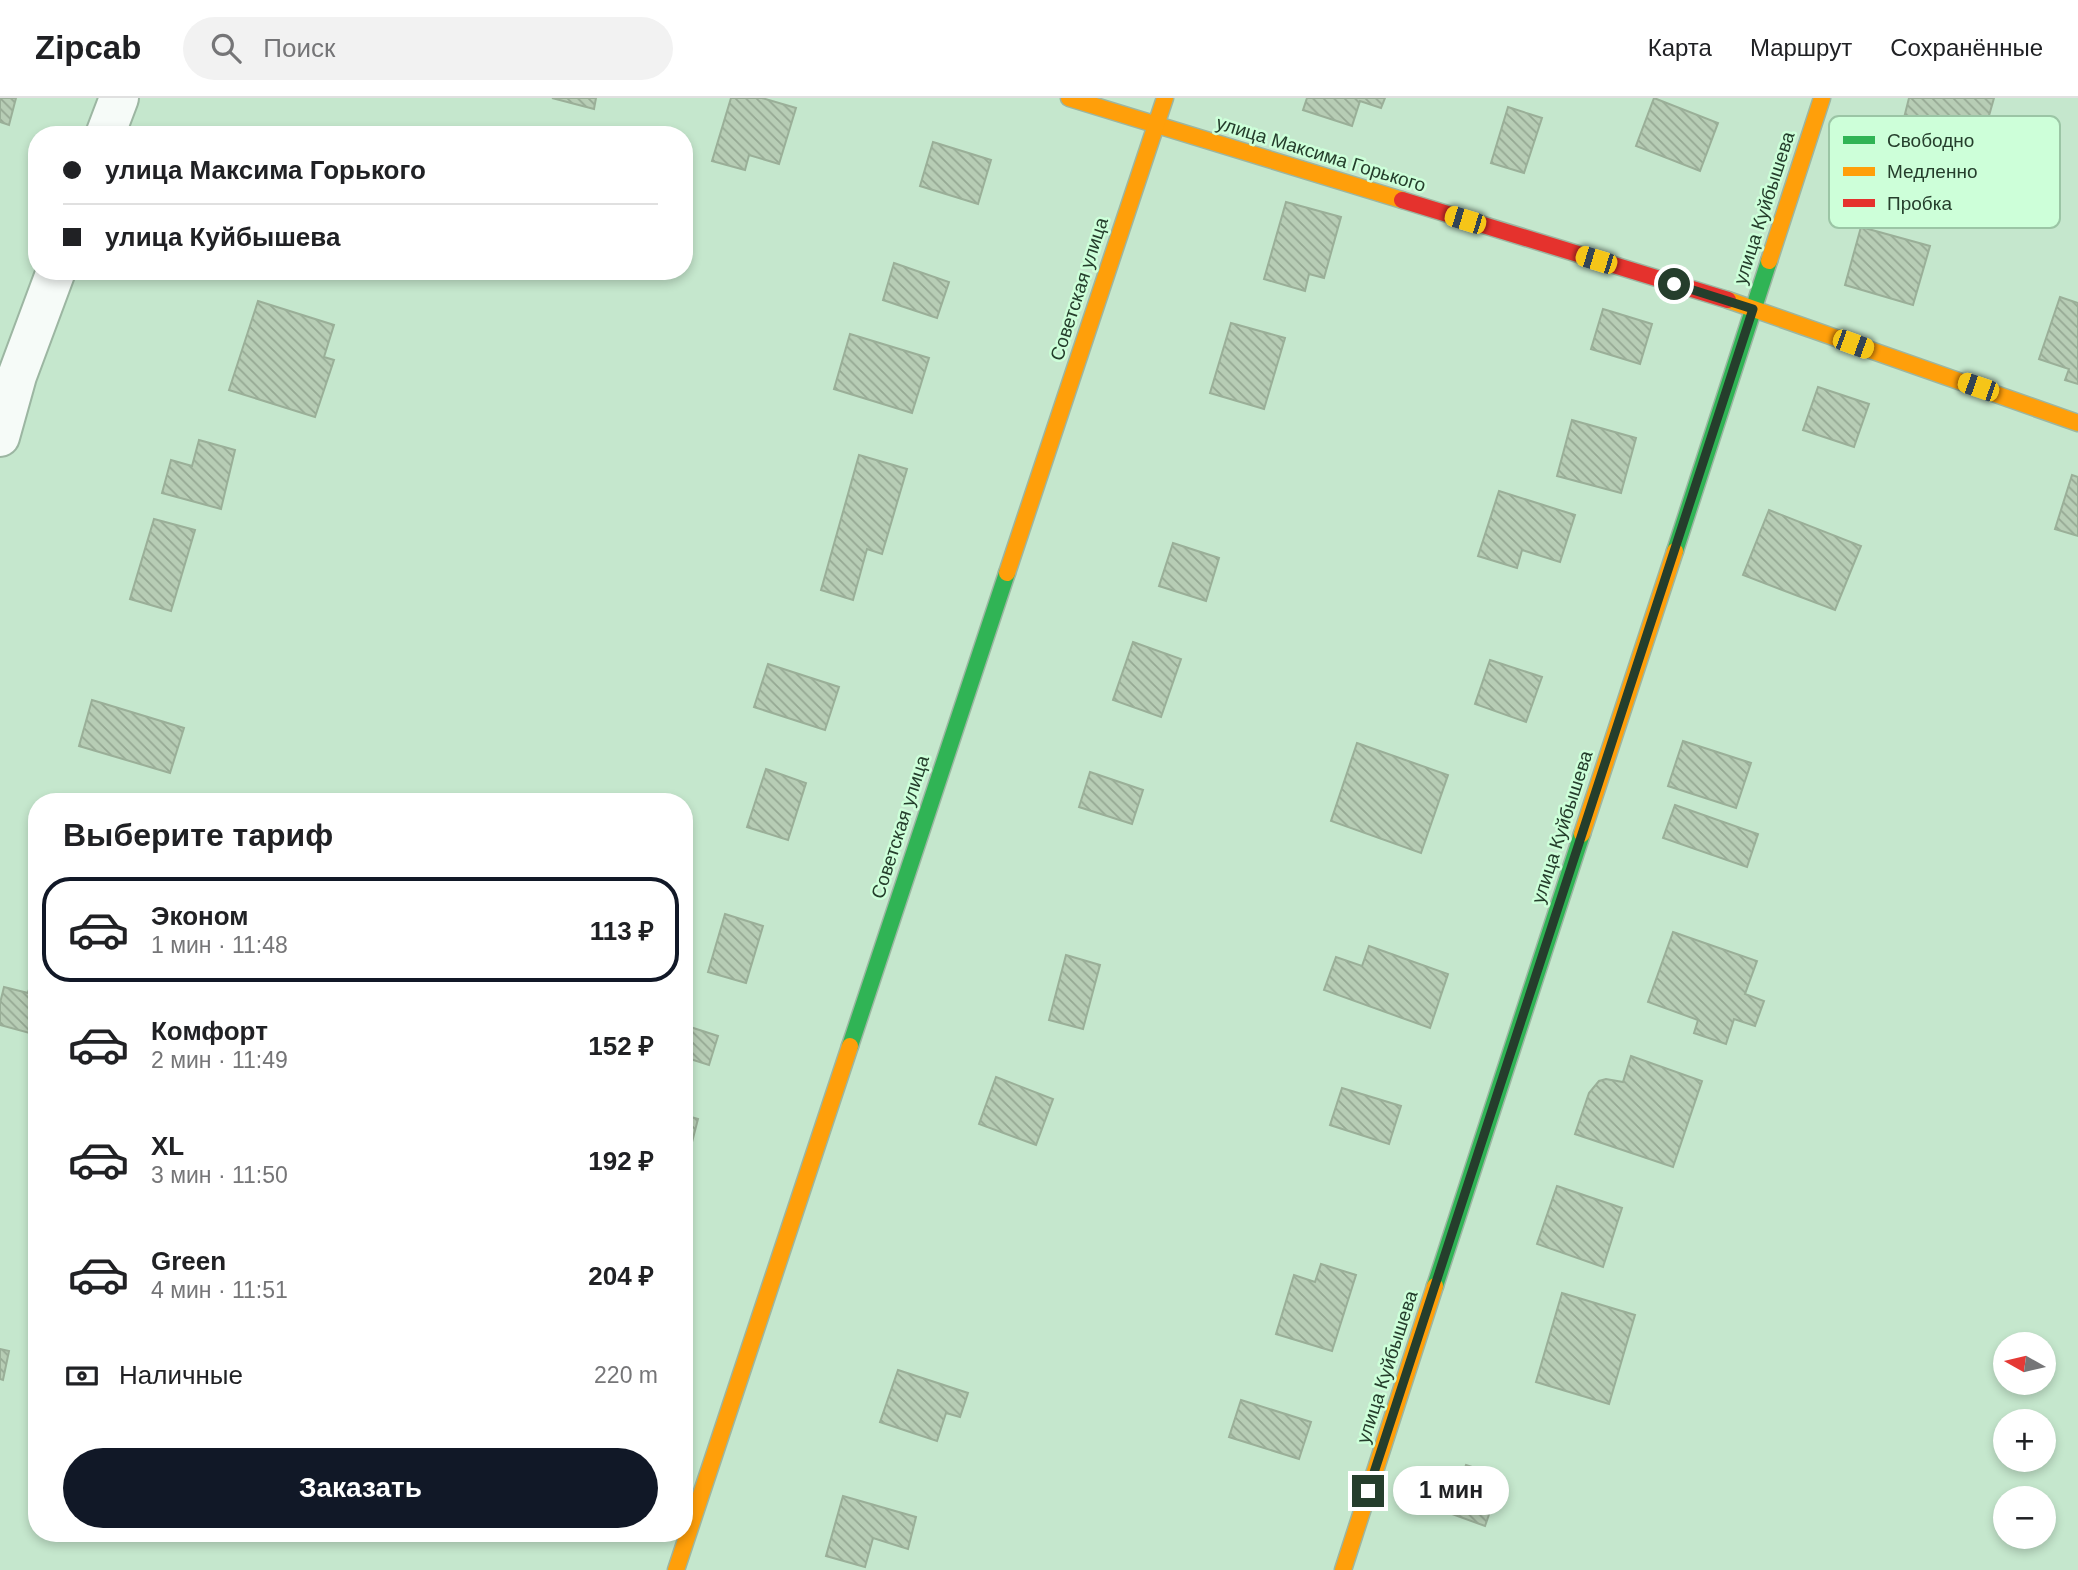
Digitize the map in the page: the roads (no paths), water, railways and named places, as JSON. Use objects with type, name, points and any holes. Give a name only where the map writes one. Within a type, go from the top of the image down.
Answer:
[{"type":"street","points":[[108,126],[119,98]]},
{"type":"street","name":"улица Максима Горького","points":[[1069,98],[1753,309],[2078,423]]},
{"type":"street","name":"Советская улица","points":[[693,1519],[1165,98]]},
{"type":"street","name":"улица Куйбышева","points":[[1343,1570],[1822,98]]},
{"type":"street","points":[[0,437],[17,376],[52,280]]},
{"type":"street","name":"Советская улица","points":[[676,1570],[685,1542]]}]
